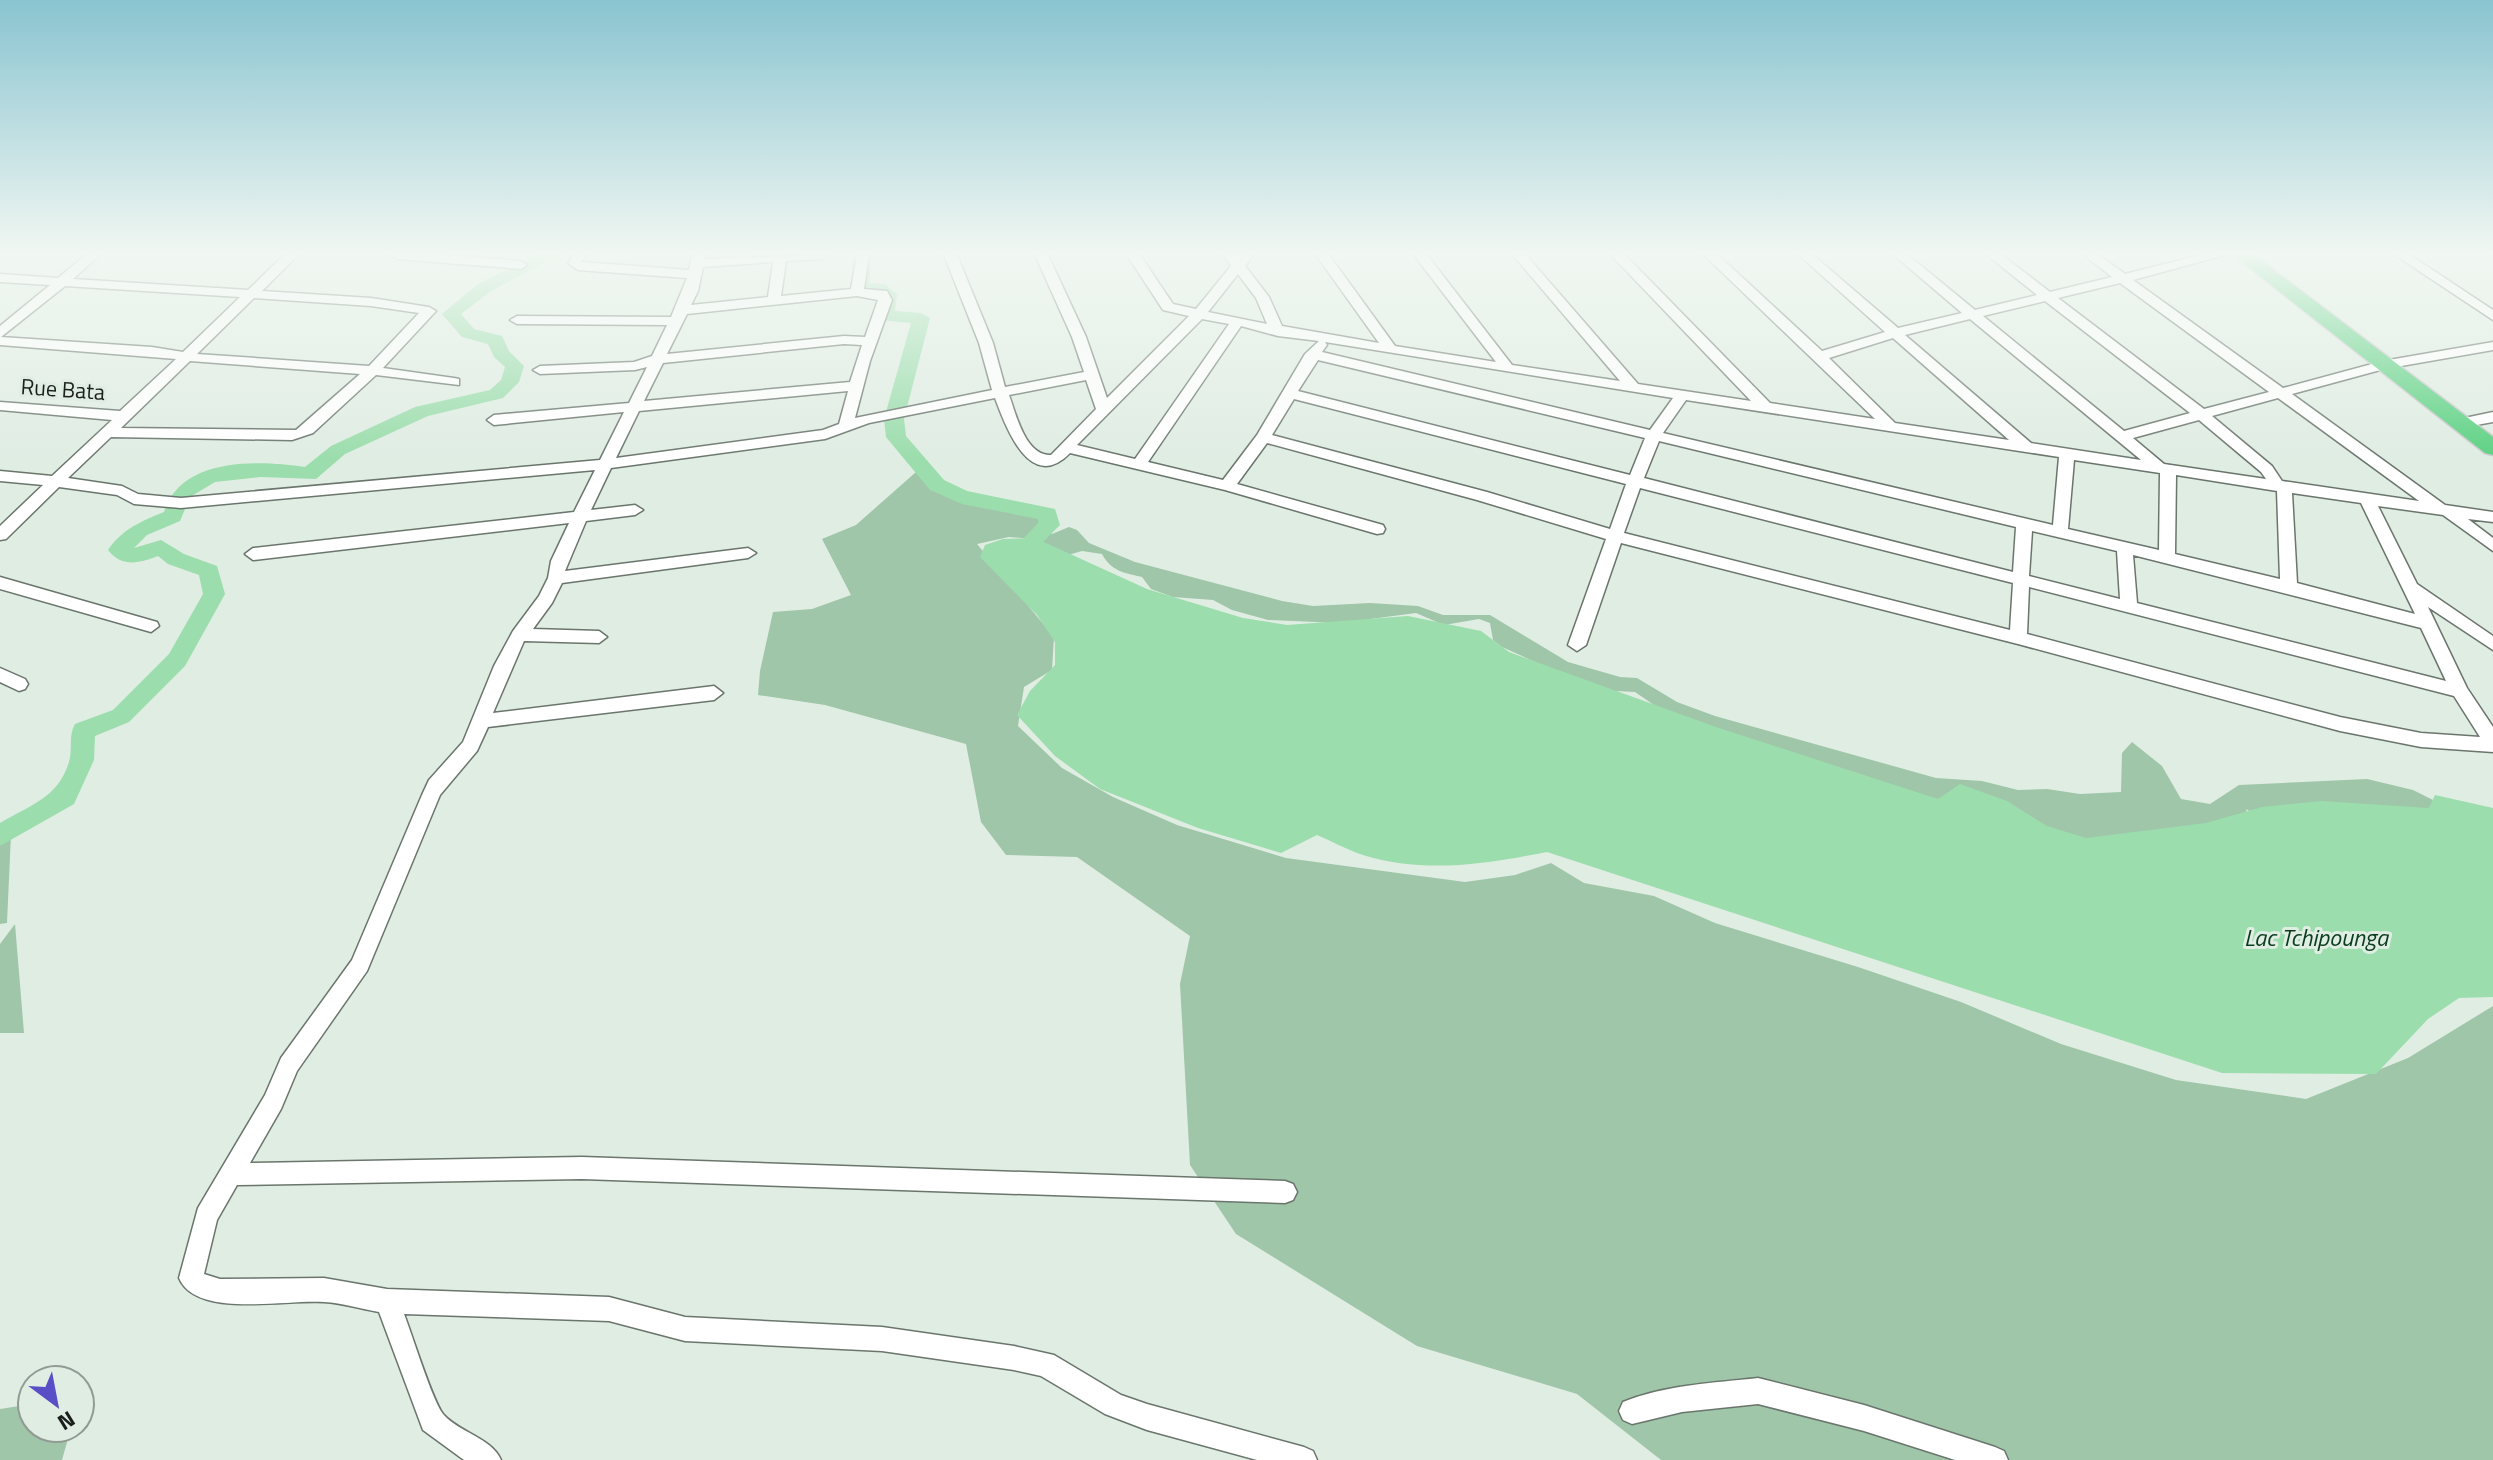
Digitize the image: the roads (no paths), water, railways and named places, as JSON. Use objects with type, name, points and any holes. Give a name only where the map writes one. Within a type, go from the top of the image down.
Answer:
[{"type":"highway","points":[[2329,323],[2493,448]]},
{"type":"street","points":[[0,535],[221,323]]},
{"type":"street","points":[[107,432],[299,435],[373,370],[419,323]]},
{"type":"street","points":[[675,323],[580,516],[546,599],[519,635],[471,746],[436,785],[431,795],[360,965],[289,1065],[273,1102],[206,1216],[191,1278],[200,1287],[220,1291],[324,1290],[387,1301],[609,1309],[685,1329],[882,1339],[1014,1358],[1045,1364],[1114,1405],[1147,1417],[1269,1456],[1304,1460]]},
{"type":"street","points":[[845,428],[876,323]]},
{"type":"street","points":[[978,323],[991,368],[1018,438],[1034,456],[1050,461],[1190,323]]},
{"type":"street","points":[[1071,323],[1093,374],[1104,411]]},
{"type":"street","points":[[1139,464],[1236,323]]},
{"type":"street","points":[[1242,323],[1278,332],[1508,369],[2067,452],[2368,501],[2493,517]]},
{"type":"street","points":[[1274,323],[1278,332]]},
{"type":"street","points":[[1371,323],[1389,348]]},
{"type":"street","points":[[1473,323],[1508,369]]},
{"type":"street","points":[[1578,323],[1633,387]]},
{"type":"street","points":[[1683,323],[1765,407]]},
{"type":"street","points":[[1784,323],[1891,427]]},
{"type":"street","points":[[1884,323],[2025,446]]},
{"type":"street","points":[[1820,356],[1939,323]]},
{"type":"street","points":[[1984,323],[2163,467]]},
{"type":"street","points":[[2083,323],[2202,415],[2267,469],[2280,485],[2289,587]]},
{"type":"street","points":[[2185,323],[2493,546]]},
{"type":"street","points":[[1227,486],[1263,437],[1312,354],[1325,339]]},
{"type":"street","points":[[540,370],[635,366],[656,359],[844,340],[870,341]]},
{"type":"street","points":[[0,341],[217,361],[373,370],[454,382]]},
{"type":"street","points":[[2122,436],[2383,365],[2493,346]]},
{"type":"street","points":[[1312,354],[2289,587],[2428,624]]},
{"type":"street","points":[[0,476],[114,489],[134,499],[181,503],[607,464],[743,447],[1093,374]]},
{"type":"street","points":[[494,420],[855,386]]},
{"type":"street","points":[[1288,393],[2460,691]]},
{"type":"street","points":[[1577,645],[1614,536],[1654,435],[1682,395]]},
{"type":"street","name":"Rue Bata","points":[[0,406],[122,416]]},
{"type":"street","points":[[2460,423],[2493,417]]},
{"type":"street","points":[[1263,437],[1482,496],[1614,536],[2384,734],[2493,744]]},
{"type":"street","points":[[1066,447],[1227,486],[1377,529]]},
{"type":"street","points":[[2060,532],[2067,452]]},
{"type":"street","points":[[2163,467],[2167,558]]},
{"type":"street","points":[[2368,501],[2460,691],[2493,744]]},
{"type":"street","points":[[253,554],[635,510]]},
{"type":"street","points":[[2018,638],[2024,524]]},
{"type":"street","points":[[2125,549],[2129,608]]},
{"type":"street","points":[[556,578],[748,553]]},
{"type":"street","points":[[0,583],[151,626]]},
{"type":"street","points":[[2412,588],[2493,644]]},
{"type":"street","points":[[519,635],[599,637]]},
{"type":"street","points":[[0,674],[19,684]]},
{"type":"street","points":[[480,721],[714,693]]},
{"type":"street","points":[[230,1174],[582,1168],[1285,1192]]},
{"type":"street","points":[[387,1301],[432,1421],[453,1439],[488,1460]]},
{"type":"street","points":[[1632,1411],[1682,1399],[1758,1391],[1864,1418],[1995,1460]]},
{"type":"water","name":"Lac Tchipounga","points":[[1035,538],[1147,589],[1243,618],[1287,625],[1408,616],[1481,631],[1509,652],[1716,727],[1938,799],[1960,784],[2007,801],[2047,826],[2086,838],[2206,823],[2262,807],[2321,801],[2429,808],[2435,795],[2493,808],[2493,997],[2459,998],[2428,1019],[2376,1074],[2222,1073],[1547,852],[1478,863],[1432,866],[1363,855],[1317,835],[1281,853],[1198,828],[1100,789],[1055,756],[1017,715],[1030,691],[1055,665],[1055,642],[1037,615],[980,557],[985,545],[1003,539]]},
{"type":"waterway","points":[[0,836],[65,797],[82,760],[83,731],[121,716],[177,660],[214,594],[209,571],[176,559],[161,547],[134,557],[119,550],[140,530],[173,516],[182,493],[208,477],[261,470],[309,474],[338,450],[422,411],[496,394],[510,382],[515,366],[501,353],[496,340],[468,333],[459,323]]},
{"type":"waterway","points":[[920,323],[894,419],[896,437],[937,485],[962,497],[1048,514],[1049,525],[1035,538]]}]
